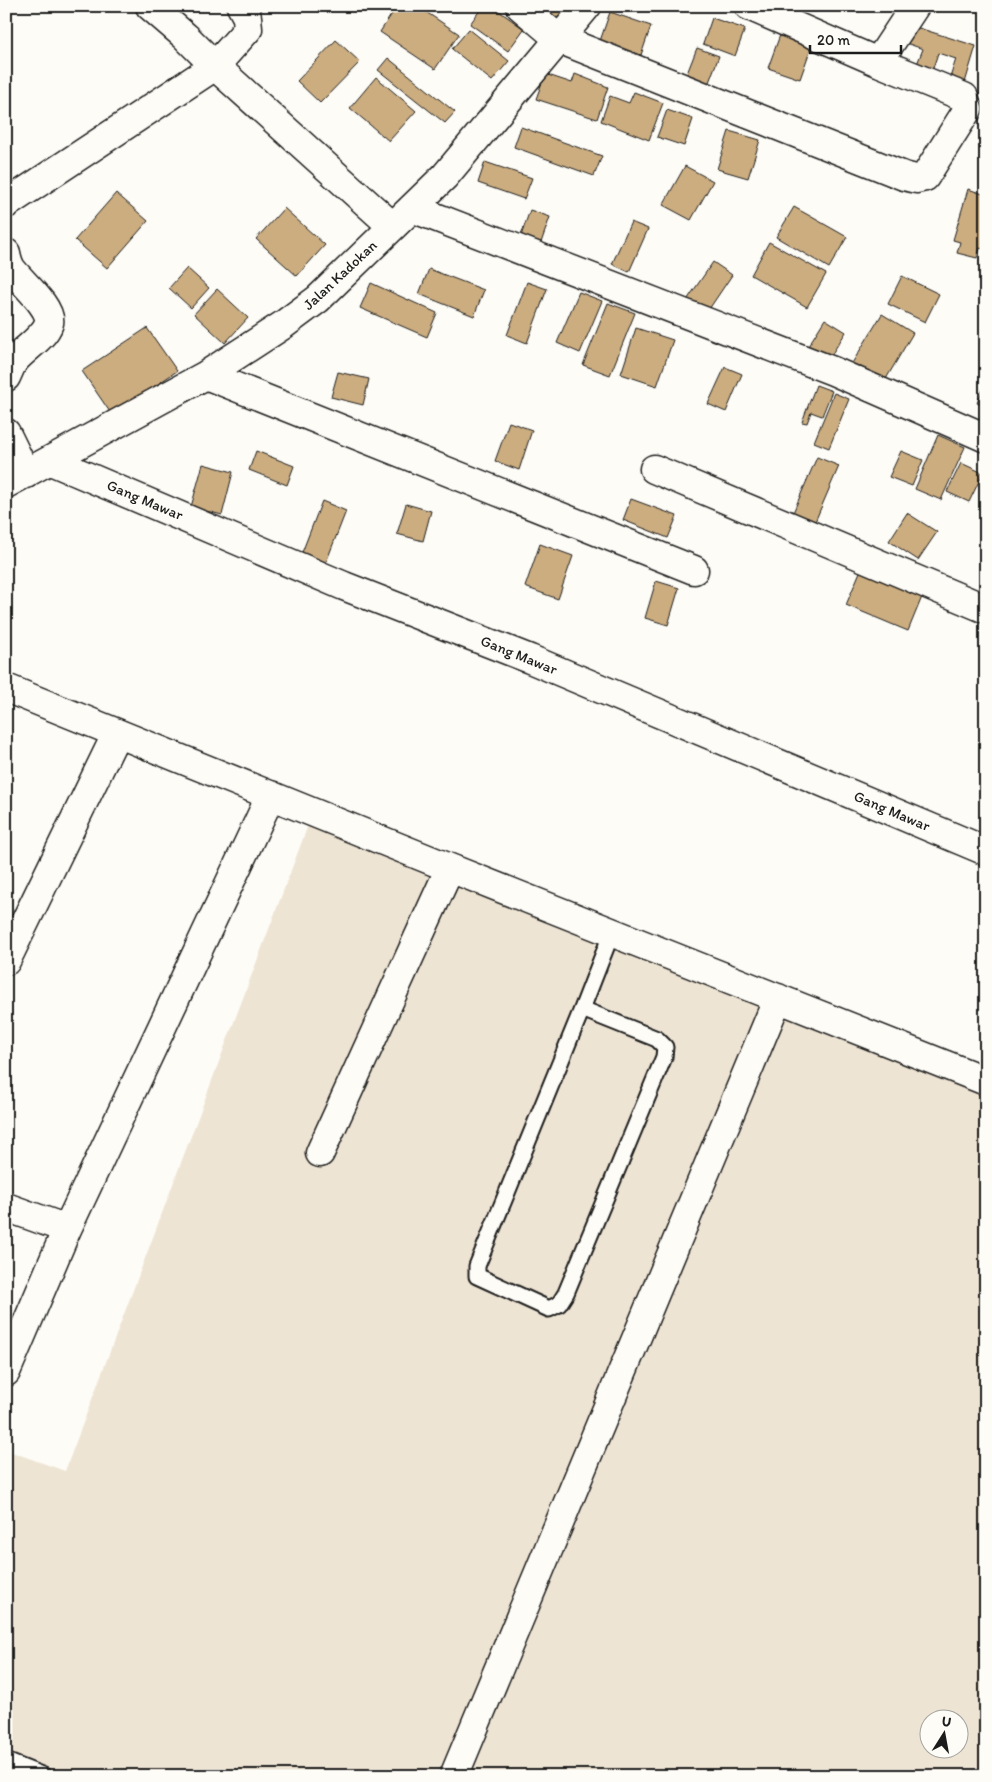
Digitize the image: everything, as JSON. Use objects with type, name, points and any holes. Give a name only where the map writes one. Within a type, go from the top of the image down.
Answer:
[{"type":"street","points":[[150,6],[186,37],[214,66],[402,217],[833,371],[986,438]]},
{"type":"street","points":[[6,204],[214,66],[248,29],[247,17],[241,6]]},
{"type":"street","points":[[520,6],[559,39],[904,176],[916,179],[925,177],[968,109],[964,97],[749,6]]},
{"type":"street","name":"Jalan Kadokan","points":[[16,479],[206,376],[283,325],[318,299],[445,176],[587,6]]},
{"type":"street","points":[[878,62],[915,6]]},
{"type":"street","points":[[6,253],[9,265],[49,314],[49,323],[41,335],[14,361],[6,377]]},
{"type":"street","points":[[206,376],[694,570]]},
{"type":"street","points":[[6,433],[16,479]]},
{"type":"street","name":"Gang Mawar","points":[[51,461],[335,582],[539,663],[986,851]]},
{"type":"street","points":[[654,469],[986,608]]},
{"type":"street","points":[[6,688],[450,868],[985,1079]]},
{"type":"street","points":[[6,961],[117,732]]},
{"type":"street","points":[[6,1372],[67,1229],[271,795]]},
{"type":"street","points":[[320,1153],[450,868]]},
{"type":"street","points":[[454,1776],[778,998]]},
{"type":"street","points":[[6,1207],[67,1229]]},
{"type":"lane","points":[[582,1009],[657,1038],[665,1047],[664,1057],[566,1293],[559,1304],[548,1309],[477,1276],[476,1266],[612,932]]},
{"type":"lane","points":[[6,1761],[44,1776]]},
{"type":"shaded area","points":[[313,812],[986,1081],[986,1776],[6,1776],[6,1450],[65,1471]]},
{"type":"building","points":[[397,6],[417,6],[459,34],[435,69],[380,32]]},
{"type":"building","points":[[483,6],[492,6],[524,29],[508,51],[470,24]]},
{"type":"building","points":[[530,6],[568,6],[554,25]]},
{"type":"building","points":[[790,6],[818,6],[816,12],[804,9],[800,23],[787,20]]},
{"type":"building","points":[[610,12],[651,26],[641,55],[600,41]]},
{"type":"building","points":[[712,18],[745,29],[735,56],[703,44]]},
{"type":"building","points":[[909,25],[976,46],[964,86],[949,81],[956,59],[938,53],[931,74],[915,69],[923,49],[903,42]]},
{"type":"building","points":[[469,29],[509,61],[492,81],[452,49]]},
{"type":"building","points":[[780,35],[812,45],[800,79],[768,68]]},
{"type":"building","points":[[336,40],[360,62],[320,103],[297,81]]},
{"type":"building","points":[[697,48],[719,56],[706,90],[684,81]]},
{"type":"building","points":[[388,58],[455,112],[445,123],[378,70]]},
{"type":"building","points":[[545,74],[572,83],[575,74],[608,87],[597,119],[536,99]]},
{"type":"building","points":[[376,77],[416,111],[389,141],[350,108]]},
{"type":"building","points":[[634,92],[663,103],[649,140],[601,121],[610,96],[629,103]]},
{"type":"building","points":[[667,110],[693,119],[684,146],[657,137]]},
{"type":"building","points":[[521,127],[602,156],[594,176],[514,147]]},
{"type":"building","points":[[729,131],[760,140],[748,178],[717,169]]},
{"type":"building","points":[[485,162],[532,178],[524,199],[478,183]]},
{"type":"building","points":[[685,166],[713,181],[691,220],[663,205]]},
{"type":"building","points":[[968,189],[986,195],[986,246],[985,250],[980,248],[977,258],[957,253],[960,242],[953,240]]},
{"type":"building","points":[[116,193],[148,221],[107,268],[75,240]]},
{"type":"building","points":[[794,207],[847,237],[829,268],[776,237]]},
{"type":"building","points":[[284,208],[325,245],[297,276],[256,239]]},
{"type":"building","points":[[530,210],[550,217],[537,254],[517,247]]},
{"type":"building","points":[[631,222],[648,229],[629,272],[612,264]]},
{"type":"building","points":[[769,242],[826,274],[807,307],[751,275]]},
{"type":"building","points":[[713,262],[732,275],[703,318],[683,306]]},
{"type":"building","points":[[187,268],[209,288],[191,308],[169,288]]},
{"type":"building","points":[[429,269],[484,290],[474,316],[419,294]]},
{"type":"building","points":[[902,276],[939,294],[925,322],[888,304]]},
{"type":"building","points":[[527,282],[547,289],[527,343],[507,335]]},
{"type":"building","points":[[371,283],[437,313],[427,337],[360,308]]},
{"type":"building","points":[[217,289],[248,318],[225,343],[194,314]]},
{"type":"building","points":[[579,292],[602,301],[580,353],[557,343]]},
{"type":"building","points":[[608,303],[635,313],[610,375],[583,365]]},
{"type":"building","points":[[882,314],[913,333],[883,384],[851,365]]},
{"type":"building","points":[[825,319],[846,332],[826,363],[805,351]]},
{"type":"building","points":[[147,328],[177,371],[112,415],[82,371]]},
{"type":"building","points":[[636,328],[673,340],[657,386],[621,374]]},
{"type":"building","points":[[725,367],[742,374],[726,412],[708,404]]},
{"type":"building","points":[[338,372],[369,379],[363,405],[331,397]]},
{"type":"building","points":[[986,382],[986,407],[977,403]]},
{"type":"building","points":[[816,385],[832,391],[822,416],[811,412],[807,423],[802,422]]},
{"type":"building","points":[[834,393],[849,399],[829,448],[814,442]]},
{"type":"building","points":[[509,422],[532,430],[519,470],[495,461]]},
{"type":"building","points":[[938,435],[965,447],[941,500],[915,489]]},
{"type":"building","points":[[256,451],[294,466],[287,485],[249,470]]},
{"type":"building","points":[[901,451],[923,460],[912,486],[889,477]]},
{"type":"building","points":[[817,457],[839,466],[814,524],[792,515]]},
{"type":"building","points":[[961,463],[983,473],[969,502],[947,492]]},
{"type":"building","points":[[203,464],[233,472],[222,515],[191,507]]},
{"type":"building","points":[[631,499],[677,516],[668,538],[623,520]]},
{"type":"building","points":[[322,501],[346,511],[325,565],[301,555]]},
{"type":"building","points":[[406,504],[431,511],[423,541],[397,534]]},
{"type":"building","points":[[907,513],[937,532],[918,560],[889,541]]},
{"type":"building","points":[[540,544],[573,556],[558,599],[525,587]]},
{"type":"building","points":[[862,567],[924,592],[908,631],[846,605]]},
{"type":"building","points":[[656,581],[679,588],[668,625],[645,618]]}]
